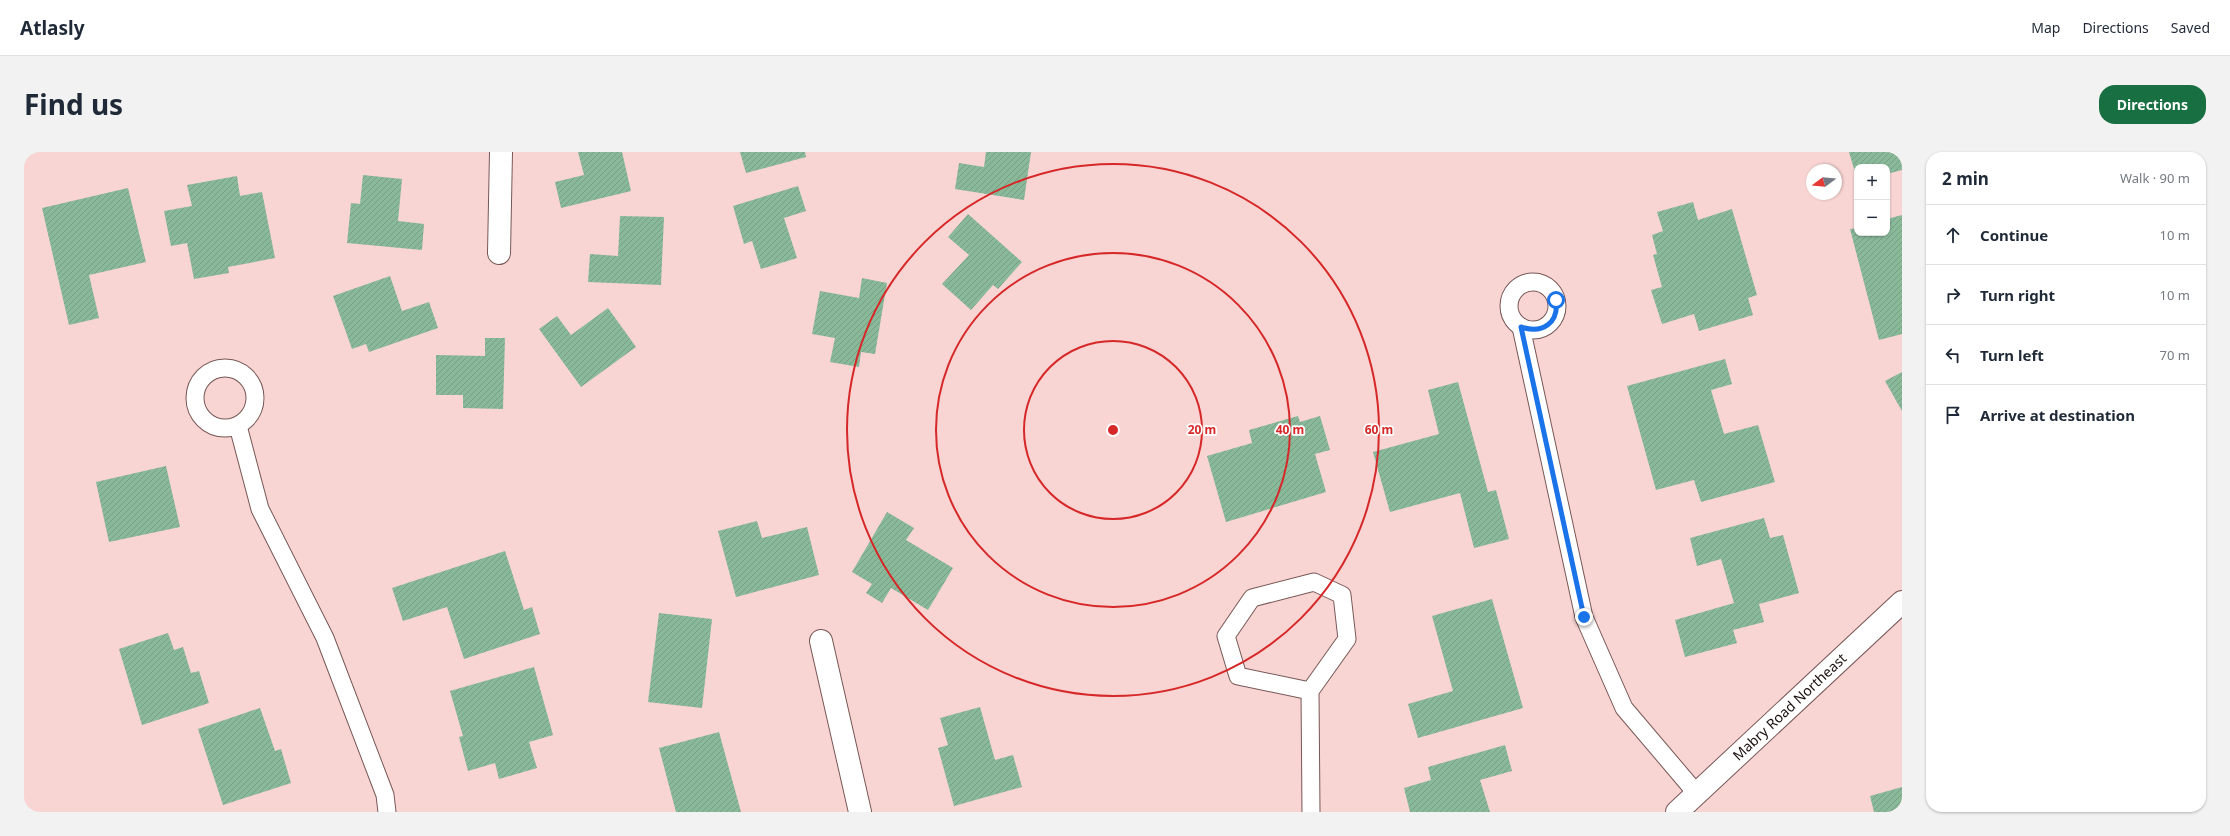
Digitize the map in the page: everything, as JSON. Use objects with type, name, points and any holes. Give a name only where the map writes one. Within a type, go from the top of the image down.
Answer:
[{"type":"street","points":[[499,253],[501,152]]},
{"type":"street","name":"Mabry Road Northeast","points":[[1677,812],[1902,602]]},
{"type":"street","points":[[821,641],[860,812]]},
{"type":"lane","points":[[1521,327],[1584,617],[1624,708],[1697,794]]},
{"type":"lane","points":[[238,426],[260,509],[325,638],[384,795],[387,812]]},
{"type":"lane","points":[[1310,691],[1238,676],[1226,636],[1252,598],[1314,582],[1342,595],[1347,639],[1310,691],[1311,812]]},
{"type":"building","points":[[578,152],[622,152],[631,191],[561,208],[555,182],[584,175]]},
{"type":"building","points":[[740,152],[805,152],[806,157],[746,173]]},
{"type":"building","points":[[986,152],[1031,152],[1024,200],[955,189],[959,163],[984,167]]},
{"type":"building","points":[[1849,152],[1902,152],[1902,170],[1890,173],[1890,164],[1854,164],[1854,169]]},
{"type":"building","points":[[363,175],[402,179],[398,221],[424,224],[422,250],[347,243],[351,203],[360,204]]},
{"type":"building","points":[[237,176],[240,196],[262,192],[275,258],[228,267],[229,273],[194,279],[187,243],[171,246],[164,211],[192,206],[187,185]]},
{"type":"building","points":[[798,186],[806,211],[784,218],[797,258],[761,269],[752,241],[744,244],[733,206]]},
{"type":"building","points":[[128,188],[146,262],[89,275],[99,318],[69,325],[42,208]]},
{"type":"building","points":[[1693,202],[1698,220],[1732,209],[1757,295],[1748,298],[1753,315],[1699,331],[1694,314],[1662,324],[1651,290],[1662,287],[1653,255],[1657,254],[1652,235],[1663,231],[1657,212]]},
{"type":"building","points":[[968,214],[1022,262],[998,289],[993,285],[971,310],[942,284],[969,255],[948,237]]},
{"type":"building","points":[[1902,215],[1902,334],[1879,340],[1850,229],[1854,228],[1854,236],[1890,236],[1890,218]]},
{"type":"building","points":[[620,216],[664,217],[661,285],[588,282],[590,254],[618,256]]},
{"type":"building","points":[[390,276],[402,311],[429,302],[438,328],[369,352],[366,344],[352,349],[333,296]]},
{"type":"building","points":[[862,278],[887,283],[875,354],[861,352],[859,367],[830,362],[835,338],[812,334],[820,291],[859,298]]},
{"type":"building","points":[[608,308],[636,347],[581,387],[539,329],[557,316],[571,335]]},
{"type":"building","points":[[485,338],[505,338],[503,409],[463,408],[463,395],[436,395],[436,355],[485,356]]},
{"type":"building","points":[[1725,359],[1732,384],[1711,390],[1724,434],[1758,425],[1775,482],[1701,502],[1694,480],[1656,490],[1627,386]]},
{"type":"building","points":[[1902,372],[1902,411],[1885,381]]},
{"type":"building","points":[[1458,382],[1488,492],[1496,490],[1509,539],[1474,548],[1460,493],[1390,512],[1373,452],[1439,434],[1428,390]]},
{"type":"building","points":[[1298,416],[1300,422],[1320,416],[1330,450],[1315,454],[1326,492],[1226,522],[1207,456],[1252,443],[1249,430]]},
{"type":"building","points":[[166,466],[180,527],[109,542],[96,482]]},
{"type":"building","points":[[887,512],[914,528],[906,540],[953,568],[928,610],[891,588],[882,603],[866,593],[872,584],[852,572]]},
{"type":"building","points":[[1764,518],[1770,538],[1783,535],[1799,593],[1759,604],[1764,622],[1733,630],[1737,643],[1685,657],[1675,620],[1734,603],[1721,559],[1697,566],[1690,538]]},
{"type":"building","points":[[757,521],[762,538],[807,527],[819,575],[736,597],[718,531]]},
{"type":"building","points":[[505,551],[524,610],[532,607],[540,634],[464,659],[447,607],[403,621],[392,588]]},
{"type":"building","points":[[1492,599],[1523,708],[1418,738],[1408,704],[1453,691],[1432,616]]},
{"type":"building","points":[[659,613],[712,619],[702,708],[648,702]]},
{"type":"building","points":[[168,633],[174,650],[183,647],[191,673],[199,671],[209,703],[142,725],[119,649]]},
{"type":"building","points":[[534,667],[553,735],[529,742],[537,768],[499,779],[495,763],[468,771],[459,737],[463,736],[450,691]]},
{"type":"building","points":[[980,707],[995,760],[1013,755],[1022,787],[954,806],[938,748],[948,745],[940,718]]},
{"type":"building","points":[[260,708],[275,751],[281,749],[291,783],[223,805],[198,729]]},
{"type":"building","points":[[719,732],[741,812],[676,812],[659,748]]},
{"type":"building","points":[[1505,745],[1512,771],[1480,780],[1490,812],[1410,812],[1404,788],[1431,780],[1428,767]]},
{"type":"building","points":[[1902,787],[1902,812],[1874,812],[1870,796]]},
{"type":"route","points":[[1556,300],[1557,309],[1554,318],[1548,325],[1540,330],[1530,330],[1521,327],[1584,617]]}]
